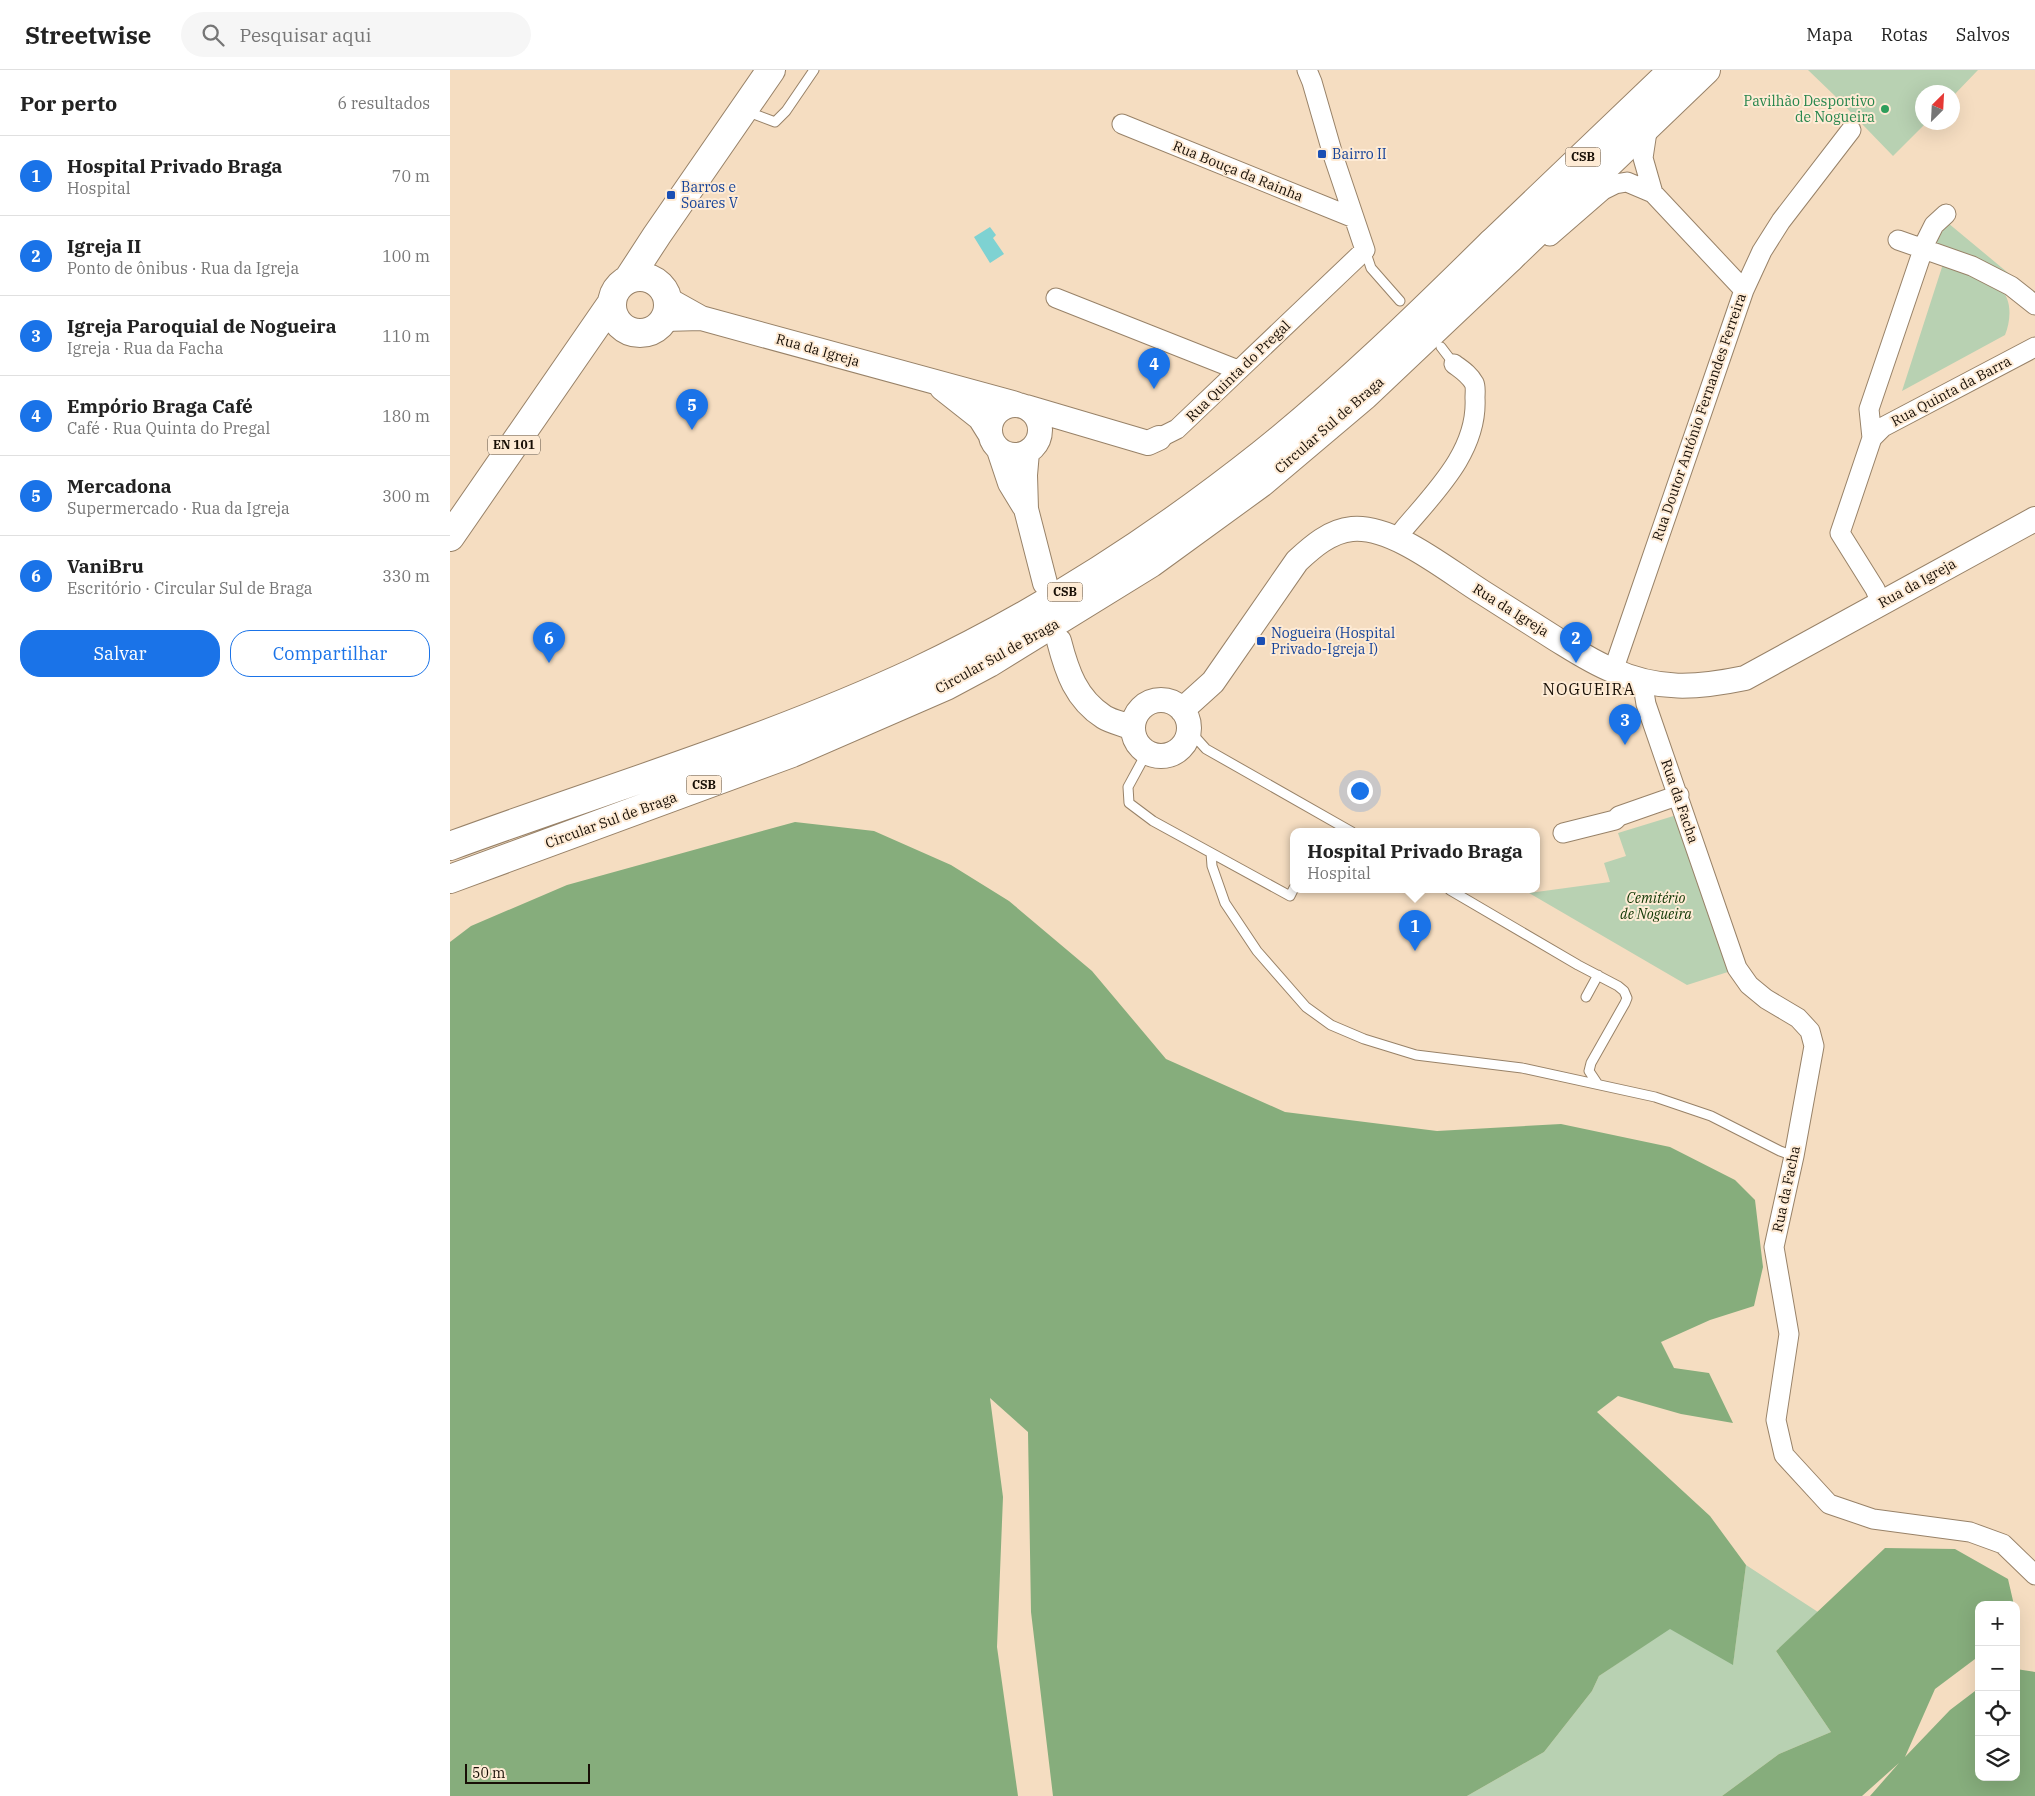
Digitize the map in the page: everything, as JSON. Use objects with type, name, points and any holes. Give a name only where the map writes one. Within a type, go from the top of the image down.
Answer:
[{"type":"main road","points":[[654,294],[616,288],[611,304],[615,319],[627,330],[644,333],[659,326],[654,294],[657,235],[771,70]]},
{"type":"main road","name":"CSB","points":[[1507,250],[1673,70]]},
{"type":"main road","name":"CSB","points":[[1507,250],[1648,125],[1706,70]]},
{"type":"main road","name":"Circular Sul de Braga","points":[[450,846],[557,807],[690,763],[784,728],[916,671],[1046,603],[1153,535],[1262,454],[1365,364],[1507,250]]},
{"type":"main road","name":"Circular Sul de Braga","points":[[453,879],[792,753],[946,686],[989,662],[1151,563],[1261,483],[1364,396],[1507,250]]},
{"type":"main road","name":"EN 101","points":[[450,537],[611,304]]},
{"type":"main road","points":[[578,352],[627,330]]},
{"type":"street","points":[[1307,70],[1324,128],[1365,250]]},
{"type":"street","name":"Rua Bouça da Rainha","points":[[1122,124],[1354,218]]},
{"type":"street","name":"Rua Doutor António Fernandes Ferreira","points":[[1648,125],[1642,158],[1653,193]]},
{"type":"street","points":[[1744,290],[1762,251],[1781,221],[1851,130]]},
{"type":"street","name":"Rua Doutor António Fernandes Ferreira","points":[[1507,250],[1552,235],[1603,190],[1615,184],[1627,182],[1653,193],[1744,290],[1612,671]]},
{"type":"street","points":[[1880,604],[1875,589],[1840,533],[1872,438],[1869,409],[1924,249],[1934,225],[1946,214]]},
{"type":"street","points":[[1898,240],[1972,266],[2011,286],[2035,305]]},
{"type":"street","name":"Rua Quinta do Pregal","points":[[1021,406],[1148,443],[1177,429],[1365,250]]},
{"type":"street","name":"Rua da Igreja","points":[[654,294],[701,318],[1021,406]]},
{"type":"street","points":[[1056,298],[1238,370]]},
{"type":"street","name":"Rua Quinta da Barra","points":[[1872,438],[1883,427],[2035,347]]},
{"type":"street","points":[[1398,539],[1403,530],[1450,473],[1467,443],[1476,410],[1474,384],[1467,373],[1454,364]]},
{"type":"street","name":"Rua da Igreja","points":[[935,382],[980,418],[994,442],[1010,482],[1026,510]]},
{"type":"street","points":[[1031,448],[1040,435],[1040,424],[1035,414],[1021,406],[1007,406],[999,410],[993,417],[990,425],[994,442],[1008,454],[1018,455],[1066,432],[1091,426]]},
{"type":"street","name":"Rua da Igreja","points":[[1031,448],[1025,475],[1026,510],[1045,583]]},
{"type":"street","name":"Rua da Igreja","points":[[1185,720],[1297,561],[1312,546],[1333,535],[1351,529],[1372,530],[1398,539],[1519,616],[1612,671],[1642,680],[1677,687],[1713,684],[1745,678],[2035,518]]},
{"type":"street","points":[[1060,642],[1066,665],[1082,699],[1105,718],[1133,728]]},
{"type":"street","name":"Rua da Facha","points":[[1642,680],[1646,704],[1679,795],[1737,968],[1749,986],[1766,999],[1798,1018],[1810,1031],[1814,1046],[1794,1156],[1774,1247],[1789,1334],[1776,1420],[1784,1455],[1828,1504],[1873,1519],[1970,1532],[2003,1544],[2035,1576]]},
{"type":"street","points":[[1168,701],[1185,720],[1186,738],[1174,752],[1156,755],[1147,752],[1140,746],[1135,737],[1133,728],[1138,712],[1151,702],[1168,701]]},
{"type":"street","points":[[1563,834],[1615,820],[1618,816],[1679,795]]},
{"type":"lane","points":[[743,110],[775,122],[786,112],[814,70]]},
{"type":"lane","points":[[1365,250],[1371,268],[1400,301]]},
{"type":"lane","points":[[1441,347],[1454,364]]},
{"type":"lane","points":[[1185,720],[1206,749],[1345,828]]},
{"type":"lane","points":[[1147,752],[1128,787],[1129,803],[1153,821],[1211,854],[1290,896],[1292,893]]},
{"type":"lane","points":[[1211,854],[1212,866],[1225,903],[1257,951],[1306,1007],[1331,1025],[1364,1039],[1416,1055],[1522,1068],[1598,1083],[1694,1108],[1780,1151],[1794,1156]]},
{"type":"lane","points":[[1455,893],[1622,989],[1627,998],[1591,1063],[1589,1072],[1598,1083]]},
{"type":"lane","points":[[1586,997],[1598,975]]},
{"type":"green space","name":"Pavilhão Desportivo de Nogueira","points":[[1808,70],[1978,70],[1960,89],[1960,85],[1915,85],[1915,130],[1919,130],[1893,156]]},
{"type":"green space","points":[[1948,223],[2013,277],[1936,245],[1934,239]]},
{"type":"green space","points":[[1943,264],[1987,281],[2003,291],[2009,310],[2007,329],[2005,335],[1902,391]]},
{"type":"green space","name":"Cemitério de Nogueira","points":[[1680,814],[1731,971],[1687,985],[1529,893],[1610,882],[1604,863],[1626,856],[1618,833]]},
{"type":"green space","points":[[795,822],[874,831],[951,865],[1009,901],[1092,971],[1166,1059],[1285,1112],[1437,1131],[1561,1124],[1670,1147],[1735,1180],[1755,1200],[1763,1267],[1754,1306],[1710,1320],[1661,1342],[1674,1368],[1709,1373],[1733,1423],[1681,1414],[1618,1396],[1597,1412],[1710,1516],[1746,1565],[1733,1665],[1670,1629],[1599,1676],[1592,1691],[1544,1752],[1467,1796],[1053,1796],[1031,1612],[1028,1432],[990,1398],[1003,1497],[997,1647],[1018,1796],[450,1796],[450,942],[471,926],[567,885]]},
{"type":"green space","points":[[1885,1548],[1955,1549],[2008,1579],[2013,1601],[1975,1601],[1975,1659],[1935,1689],[1905,1757],[1950,1710],[1975,1691],[1975,1781],[2020,1781],[2020,1670],[2035,1672],[2035,1796],[1870,1796],[1899,1763],[1862,1796],[1722,1796],[1779,1754],[1831,1732],[1776,1651]]},
{"type":"green space","points":[[1746,1565],[1818,1612],[1776,1651],[1831,1732],[1779,1754],[1722,1796],[1467,1796],[1544,1752],[1592,1691],[1599,1676],[1670,1628],[1733,1664]]},
{"type":"water","points":[[990,227],[996,235],[993,238],[1004,254],[990,263],[974,237]]},
{"type":"place","name":"Pavilhão Desportivo de Nogueira","points":[[1885,109]]},
{"type":"place","name":"Bairro II","points":[[1322,154]]},
{"type":"place","name":"Barros e Soares V","points":[[671,195]]},
{"type":"place","name":"Empório Braga Café","points":[[1154,389]]},
{"type":"place","name":"Mercadona","points":[[692,430]]},
{"type":"place","name":"Nogueira (Hospital Privado-Igreja I)","points":[[1261,641]]},
{"type":"place","name":"VaniBru","points":[[549,663]]},
{"type":"place","name":"Igreja II","points":[[1576,663]]},
{"type":"place","name":"Igreja Paroquial de Nogueira","points":[[1625,745]]},
{"type":"place","name":"Hospital Privado Braga","points":[[1415,951]]},
{"type":"district","name":"NOGUEIRA","points":[[1589,689]]}]
